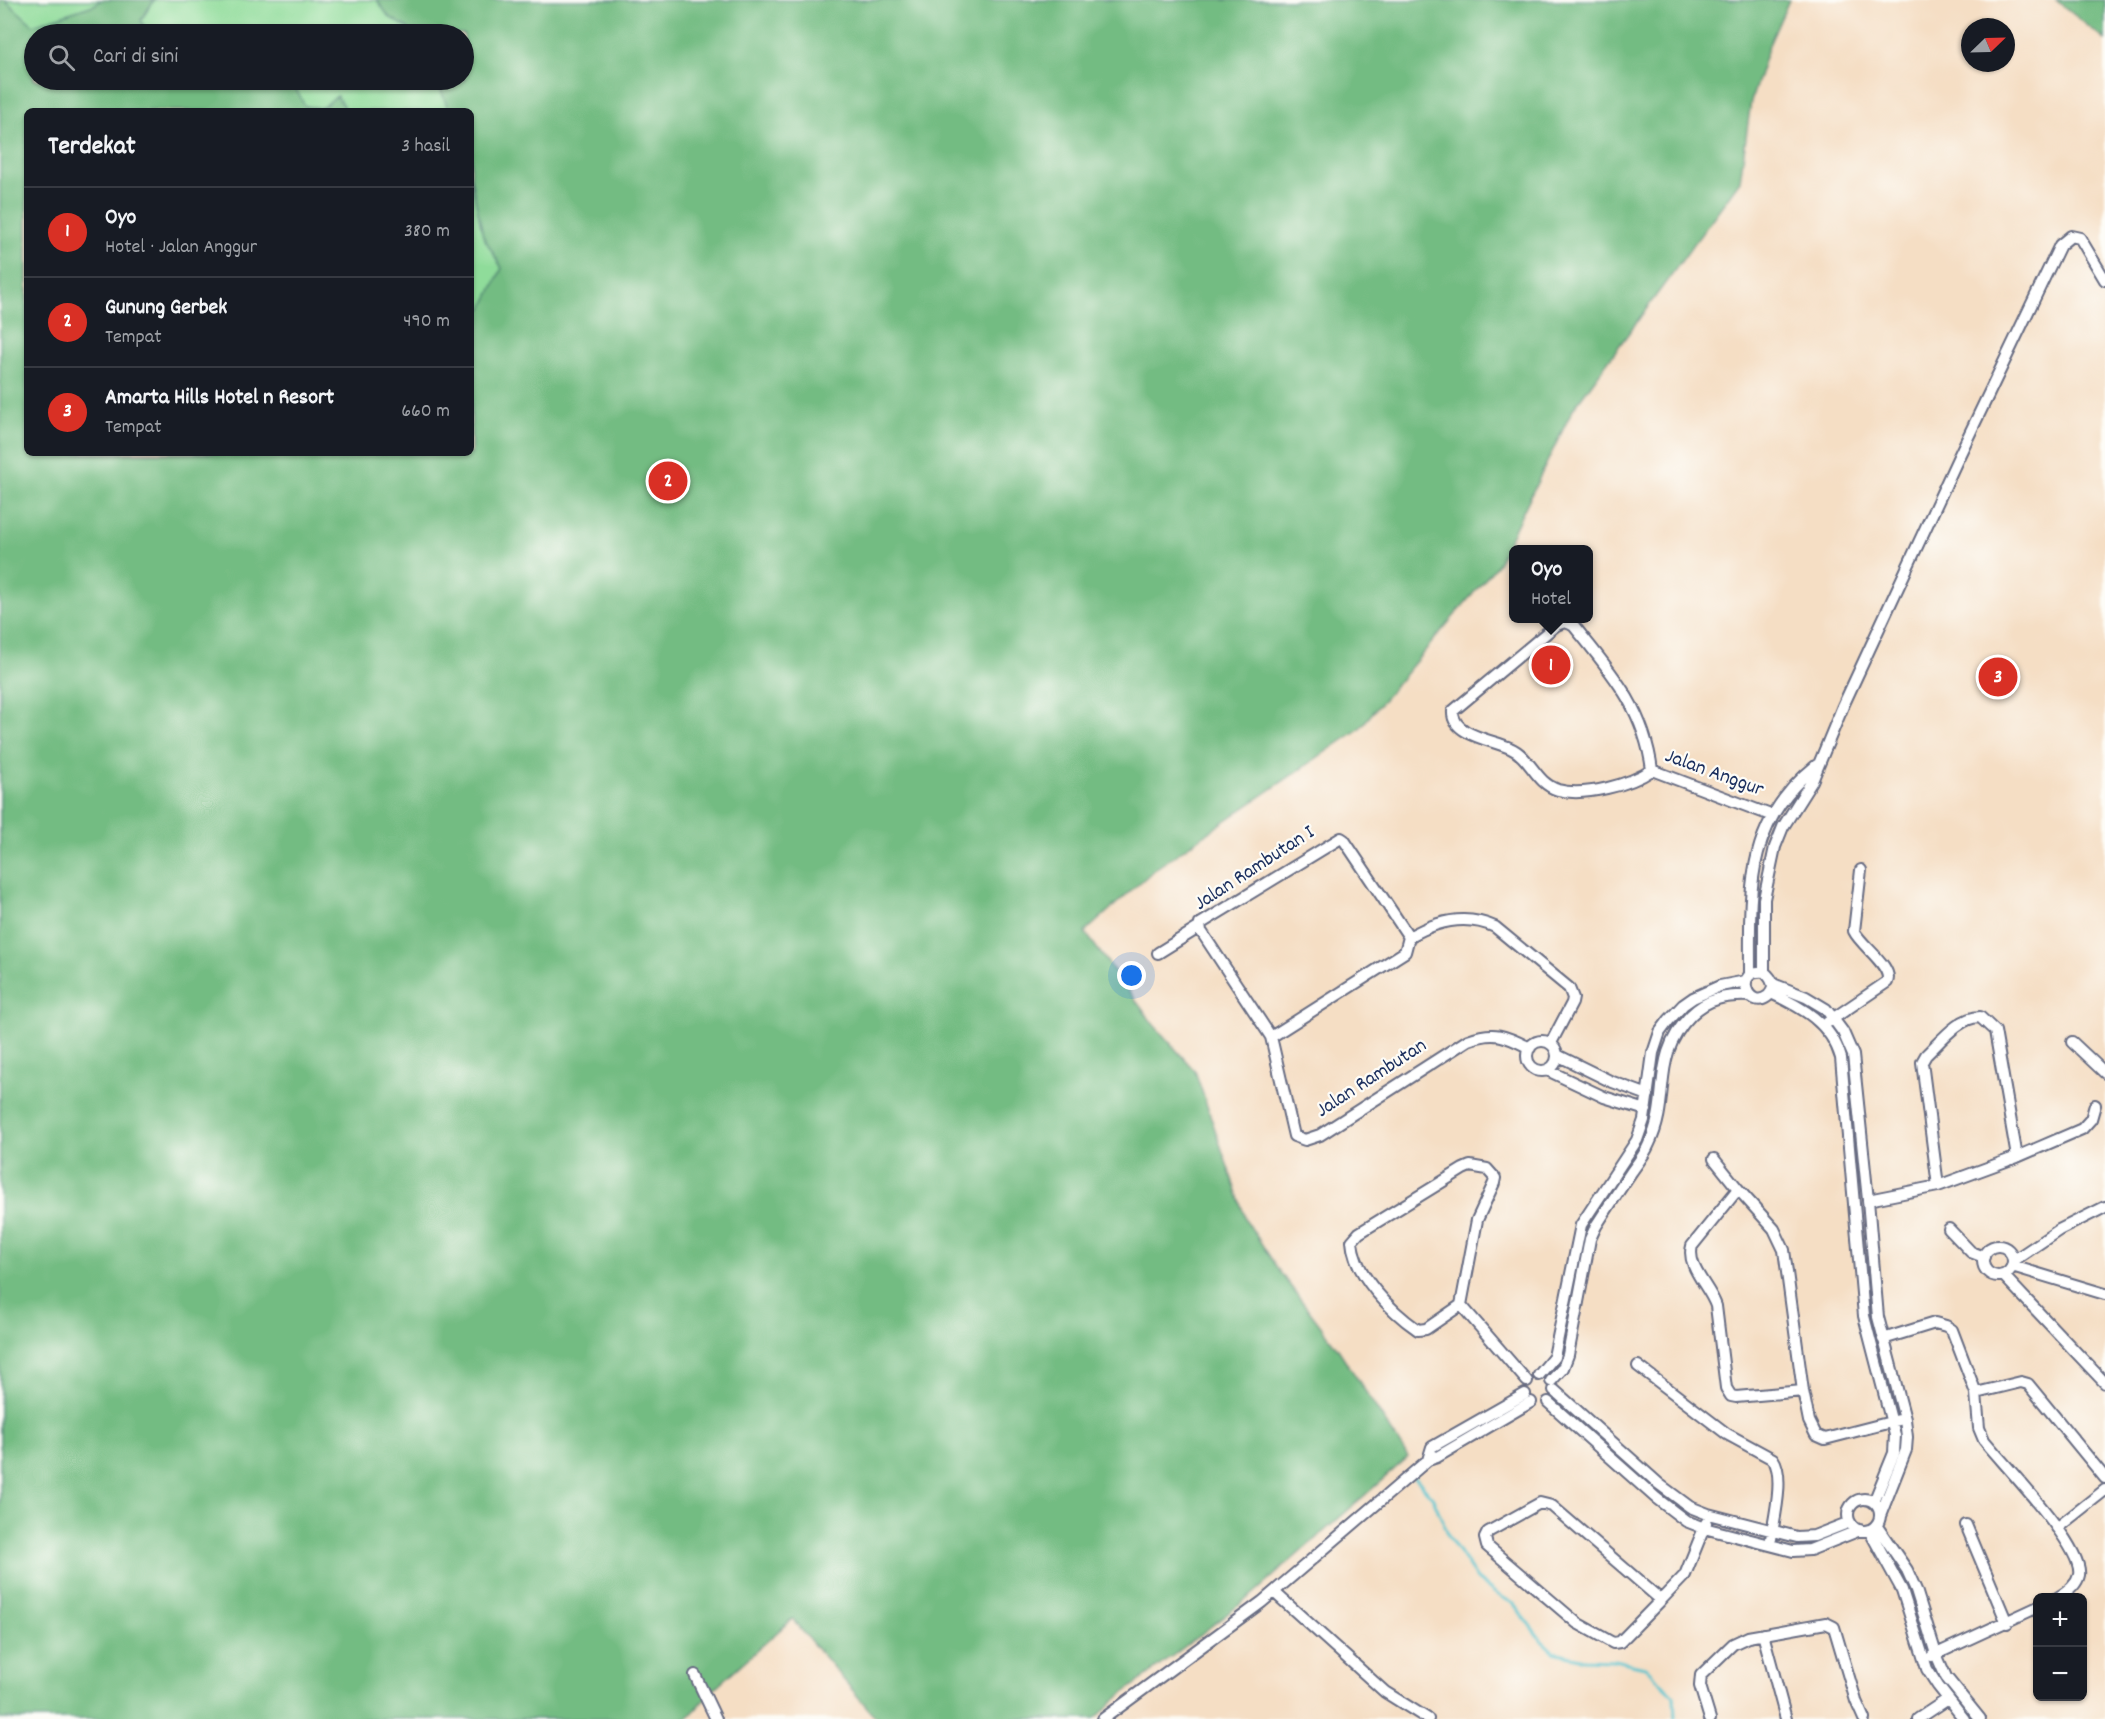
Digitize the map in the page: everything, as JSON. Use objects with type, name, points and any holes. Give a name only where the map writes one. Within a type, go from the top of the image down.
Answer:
[{"type":"street","points":[[1764,972],[1763,908],[1775,847],[1806,781],[1817,765],[1959,456],[2060,245],[2071,236],[2080,238],[2105,280]]},
{"type":"street","name":"Jalan Anggur","points":[[1560,623],[1457,706],[1453,711],[1452,719],[1456,726],[1517,751],[1546,785],[1557,790],[1568,792],[1607,788],[1632,781],[1652,770],[1773,816]]},
{"type":"street","name":"Jalan Anggur","points":[[1570,623],[1629,697],[1641,726],[1652,770]]},
{"type":"street","points":[[1750,996],[1746,989],[1750,891],[1754,863],[1773,816],[1806,781]]},
{"type":"street","name":"Jalan Rambutan I","points":[[1271,1037],[1200,924],[1341,838],[1409,936]]},
{"type":"street","points":[[1822,1026],[1889,979],[1887,971],[1854,932],[1861,870]]},
{"type":"street","points":[[1750,908],[1763,908]]},
{"type":"street","points":[[1271,1037],[1405,952],[1409,936],[1433,924],[1473,920],[1495,927],[1564,983],[1572,993],[1572,1003],[1551,1043]]},
{"type":"street","points":[[1158,953],[1200,927]]},
{"type":"street","points":[[1757,972],[1764,972],[1770,977],[1772,988],[1765,998],[1729,995],[1705,1004],[1681,1026],[1668,1048],[1656,1125],[1649,1145],[1596,1226],[1590,1239],[1568,1356],[1553,1385],[1548,1402],[1539,1405],[1528,1398],[1525,1385],[1527,1381],[1539,1375],[1554,1357],[1581,1225],[1637,1140],[1646,1110],[1656,1042],[1669,1020],[1693,998],[1720,986],[1748,978],[1757,972]]},
{"type":"street","points":[[1772,988],[1816,1002],[1834,1018],[1850,1044],[1853,1055],[1876,1303],[1883,1339],[1905,1419],[1907,1437],[1906,1450],[1871,1525]]},
{"type":"street","points":[[1772,988],[1811,1014],[1836,1045],[1841,1058],[1864,1316],[1895,1435],[1894,1453],[1874,1502]]},
{"type":"street","points":[[1938,1186],[1922,1062],[1926,1055],[1963,1021],[1972,1017],[1980,1017],[1995,1031],[2017,1157]]},
{"type":"street","name":"Jalan Rambutan","points":[[1271,1037],[1291,1130],[1294,1136],[1305,1140],[1320,1135],[1468,1040],[1481,1035],[1500,1035],[1530,1048]]},
{"type":"street","points":[[1551,1043],[1537,1042],[1530,1048],[1527,1057],[1531,1065],[1538,1070],[1547,1070],[1604,1097],[1646,1110]]},
{"type":"street","points":[[1656,1042],[1668,1048]]},
{"type":"street","points":[[2072,1042],[2105,1073]]},
{"type":"street","points":[[1551,1043],[1557,1055],[1610,1081],[1648,1095]]},
{"type":"street","points":[[1547,1070],[1555,1064],[1557,1055]]},
{"type":"street","points":[[1868,1200],[1938,1186],[2017,1157],[2082,1129],[2091,1119],[2095,1105]]},
{"type":"street","points":[[1848,1140],[1862,1140]]},
{"type":"street","points":[[1714,1159],[1774,1229],[1784,1250],[1803,1391],[1813,1431],[1825,1438],[1905,1419]]},
{"type":"street","points":[[1479,1167],[1491,1173],[1495,1178],[1477,1220],[1461,1305],[1426,1329],[1415,1329],[1373,1290],[1352,1241],[1359,1233],[1463,1169],[1479,1167]]},
{"type":"street","points":[[1738,1189],[1692,1246],[1690,1255],[1716,1306],[1726,1388],[1731,1396],[1736,1397],[1803,1391]]},
{"type":"street","points":[[2013,1263],[2010,1252],[2003,1246],[1994,1247],[1986,1252],[1984,1257],[1984,1266],[1990,1273],[2003,1275],[2013,1263],[2059,1230],[2105,1207]]},
{"type":"street","points":[[1949,1229],[1971,1252],[1984,1257]]},
{"type":"street","points":[[2013,1263],[2105,1294]]},
{"type":"street","points":[[2003,1275],[2105,1382]]},
{"type":"street","points":[[1461,1305],[1527,1381]]},
{"type":"street","points":[[1883,1339],[1935,1323],[1946,1326],[1956,1337],[1976,1393],[1979,1428],[1984,1440],[2057,1528],[2075,1556],[2079,1576],[2064,1593]]},
{"type":"street","points":[[1638,1366],[1727,1434],[1773,1459],[1778,1473],[1778,1489],[1770,1546]]},
{"type":"street","points":[[1539,1375],[1544,1376],[1675,1497],[1690,1507],[1788,1536],[1814,1536],[1850,1522],[1871,1525],[1907,1570],[1916,1590],[1936,1654],[1951,1684],[1980,1719]]},
{"type":"street","points":[[1976,1393],[2021,1382],[2028,1384],[2105,1478]]},
{"type":"street","points":[[1103,1719],[1262,1602],[1425,1462],[1528,1398]]},
{"type":"street","points":[[1548,1402],[1671,1511],[1686,1521],[1770,1546],[1793,1551],[1810,1550],[1871,1525],[1879,1511],[1874,1502],[1866,1499],[1853,1502],[1849,1510],[1850,1522]]},
{"type":"street","points":[[2057,1528],[2105,1490]]},
{"type":"street","points":[[1661,1600],[1547,1504],[1535,1505],[1486,1535],[1485,1542],[1489,1549],[1577,1623],[1613,1643],[1620,1642],[1661,1600],[1685,1575],[1708,1514]]},
{"type":"street","points":[[1871,1525],[1902,1590],[1923,1660],[1932,1678],[1964,1719]]},
{"type":"street","points":[[1966,1525],[2007,1623]]},
{"type":"street","points":[[1273,1593],[1385,1692],[1428,1719]]},
{"type":"street","points":[[1923,1660],[2033,1609]]},
{"type":"street","points":[[1710,1719],[1700,1686],[1701,1675],[1733,1644],[1748,1637],[1826,1623],[1834,1627],[1856,1701],[1864,1719]]},
{"type":"street","points":[[1763,1634],[1786,1719]]},
{"type":"street","points":[[695,1675],[716,1719]]},
{"type":"street","points":[[1918,1719],[1948,1699]]},
{"type":"green space","points":[[0,0],[5,0],[32,24],[24,24],[24,90],[296,90],[305,106],[321,108],[24,108],[24,456],[474,456],[474,310],[483,308],[502,268],[483,236],[474,192],[474,108],[448,108],[441,90],[474,90],[474,24],[401,24],[389,17],[377,0],[1789,0],[1769,45],[1751,101],[1740,181],[1573,409],[1497,565],[1359,729],[1155,869],[1085,932],[1154,1025],[1195,1071],[1246,1220],[1279,1271],[1338,1349],[1408,1457],[1252,1595],[1115,1700],[1095,1719],[877,1719],[792,1619],[718,1685],[687,1719],[0,1719]]},
{"type":"green space","points":[[5,0],[101,0],[94,5],[32,24]]},
{"type":"green space","points":[[101,0],[154,0],[141,20],[143,24],[36,24],[94,5]]},
{"type":"green space","points":[[154,0],[377,0],[389,17],[401,24],[143,24],[141,20]]},
{"type":"green space","points":[[2056,0],[2105,0],[2105,40]]},
{"type":"green space","points":[[296,90],[441,90],[448,108],[344,108],[337,96],[321,108],[304,106]]},
{"type":"green space","points":[[337,96],[344,108],[321,108]]},
{"type":"green space","points":[[474,192],[483,236],[502,268],[483,308],[474,310]]},
{"type":"waterway","points":[[1414,1476],[1433,1498],[1449,1537],[1477,1579],[1514,1604],[1541,1640],[1554,1652],[1584,1659],[1614,1660],[1645,1667],[1674,1695],[1675,1719]]},
{"type":"place","name":"Gunung Gerbek","points":[[668,481]]},
{"type":"place","name":"Oyo","points":[[1551,665]]},
{"type":"place","name":"Amarta Hills Hotel n Resort","points":[[1998,677]]}]
